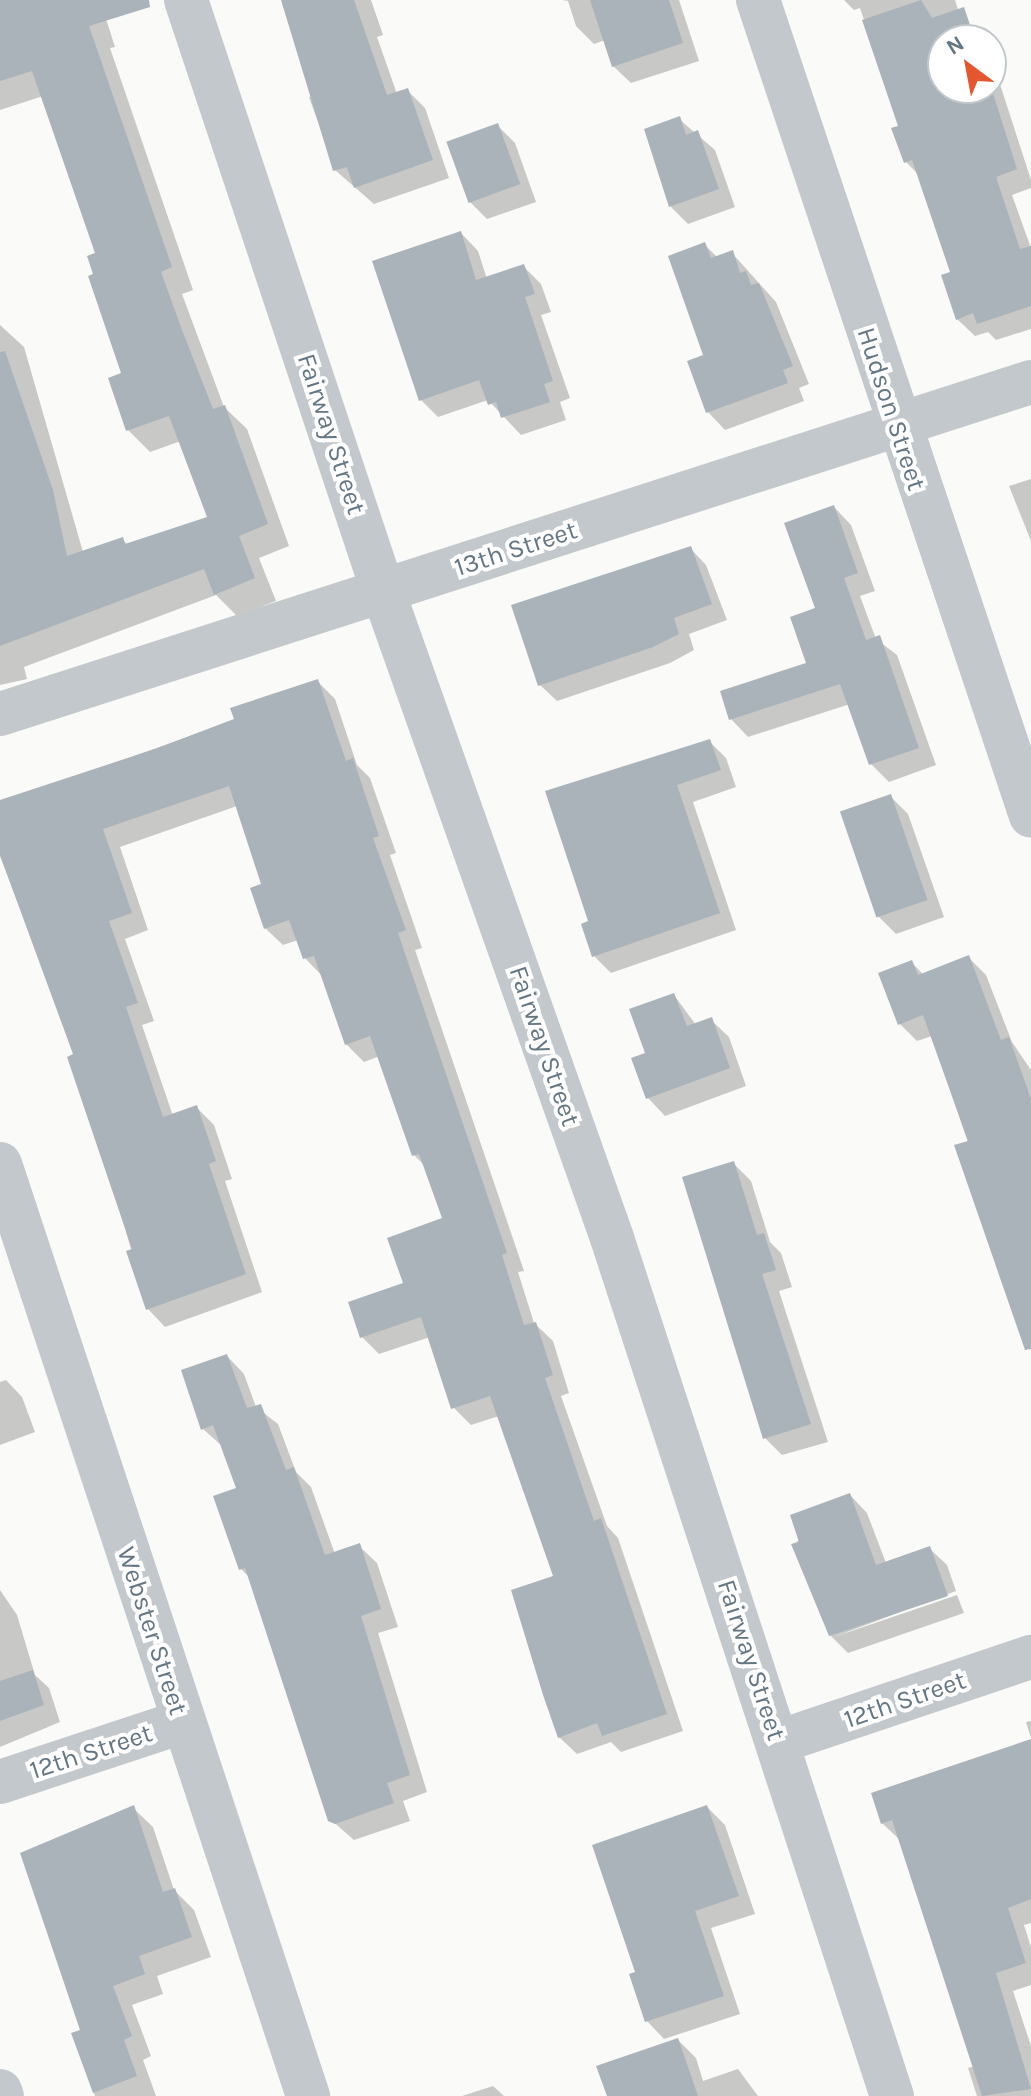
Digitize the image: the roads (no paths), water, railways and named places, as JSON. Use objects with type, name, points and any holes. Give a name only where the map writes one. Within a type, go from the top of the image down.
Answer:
[{"type":"street","name":"Fairway Street","points":[[186,0],[383,591],[612,1238],[892,2096]]},
{"type":"street","name":"Hudson Street","points":[[758,0],[897,427],[1031,816]]},
{"type":"street","name":"13th Street","points":[[0,714],[1031,382]]},
{"type":"street","name":"Webster Street","points":[[0,1164],[181,1722],[308,2096]]},
{"type":"street","name":"12th Street","points":[[778,1742],[1031,1657]]},
{"type":"street","name":"12th Street","points":[[0,1782],[181,1722]]}]
